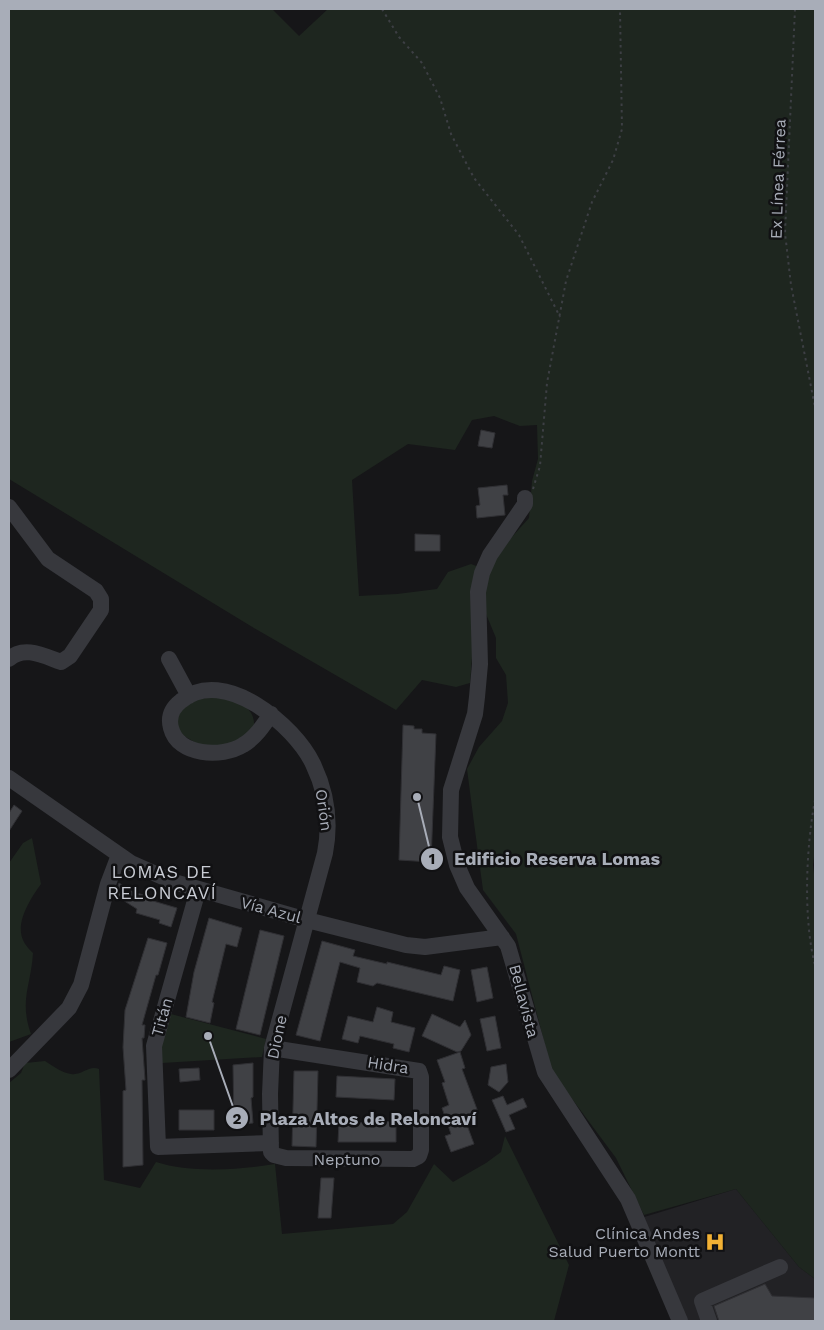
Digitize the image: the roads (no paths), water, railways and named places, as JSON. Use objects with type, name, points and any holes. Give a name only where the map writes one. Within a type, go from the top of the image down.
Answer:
[{"type":"street","name":"Bellavista","points":[[525,498],[525,504],[490,555],[482,573],[478,592],[480,664],[476,714],[455,772],[451,790],[449,819],[453,851],[462,877],[475,900],[508,946],[517,970],[545,1072],[621,1187],[680,1321]]},
{"type":"street","points":[[9,507],[48,559],[96,591],[101,599],[101,610],[70,656],[61,662],[34,652],[23,652],[9,659]]},
{"type":"street","points":[[169,659],[189,696],[174,708],[170,724],[175,737],[196,750],[216,753],[241,746],[254,737],[271,714]]},
{"type":"street","name":"Orión","points":[[189,696],[208,691],[222,691],[242,698],[271,714],[290,731],[306,752],[318,775],[326,801],[328,840],[307,920]]},
{"type":"street","name":"Vía Azul","points":[[9,778],[119,855],[155,875],[198,890],[416,947],[502,936]]},
{"type":"street","points":[[9,1070],[69,1008],[81,985],[108,884],[119,855]]},
{"type":"street","name":"Titán","points":[[158,1148],[154,1046],[198,890]]},
{"type":"street","name":"Dione","points":[[272,1149],[270,1094],[272,1048],[307,920]]},
{"type":"street","name":"Hidra","points":[[272,1048],[419,1071],[421,1077],[421,1150],[419,1156]]},
{"type":"street","name":"Neptuno","points":[[158,1148],[272,1149],[286,1158],[413,1159],[419,1156]]},
{"type":"street","points":[[709,1321],[702,1301],[780,1268]]},
{"type":"place","name":"Edificio Reserva Lomas","points":[[417,797]]},
{"type":"place","name":"Plaza Altos de Reloncaví","points":[[208,1036]]},
{"type":"place","name":"Clínica Andes Salud Puerto Montt","points":[[715,1242]]},
{"type":"district","name":"LOMAS DE RELONCAVÍ","points":[[162,881]]}]
